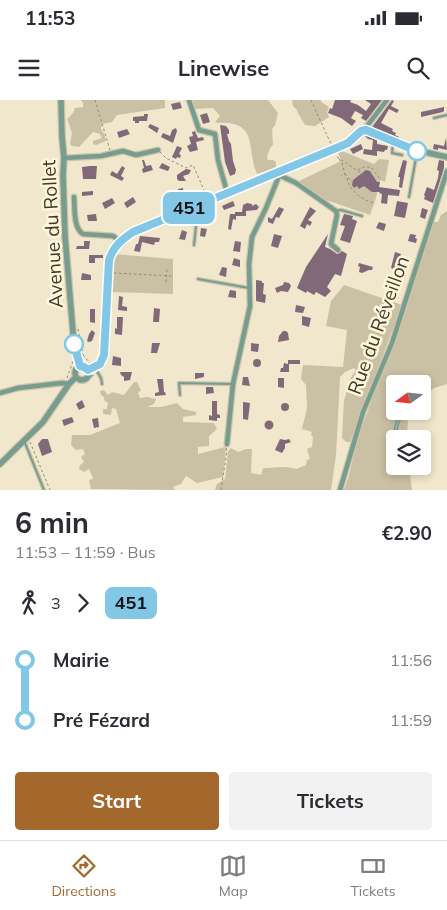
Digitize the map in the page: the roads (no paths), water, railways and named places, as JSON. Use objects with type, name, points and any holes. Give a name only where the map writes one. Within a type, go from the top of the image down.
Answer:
[{"type":"street","name":"Avenue du Rollet","points":[[61,100],[64,158],[62,175],[64,236],[74,344],[80,366]]},
{"type":"street","points":[[190,100],[199,130],[215,134],[218,160],[227,192]]},
{"type":"street","points":[[366,130],[366,126],[384,101]]},
{"type":"street","points":[[88,370],[100,364],[104,355],[108,273],[111,254],[120,241],[133,232],[227,192],[280,173],[348,143],[361,131],[366,130],[417,151],[447,157]]},
{"type":"street","points":[[64,158],[101,156],[123,151],[136,155],[158,150]]},
{"type":"street","name":"Rue du Réveillon","points":[[340,490],[363,412],[392,343],[447,171]]},
{"type":"street","points":[[280,173],[336,211],[337,215],[331,244],[338,250]]},
{"type":"street","points":[[228,444],[233,384],[250,306],[249,264],[252,237],[280,173]]},
{"type":"street","points":[[74,197],[79,232],[83,234],[113,236],[120,241]]},
{"type":"street","points":[[76,377],[75,370],[80,366],[88,370]]},
{"type":"street","points":[[76,377],[80,379],[86,378],[88,370]]},
{"type":"street","points":[[0,464],[26,439],[53,408],[67,383],[76,377]]},
{"type":"street","points":[[0,393],[18,388],[67,383]]},
{"type":"lane","points":[[434,118],[447,115]]},
{"type":"lane","points":[[394,142],[392,153],[402,155]]},
{"type":"lane","points":[[409,197],[417,151]]},
{"type":"lane","points":[[194,245],[197,205]]},
{"type":"lane","points":[[336,211],[341,210],[362,216]]},
{"type":"lane","points":[[198,280],[250,288]]},
{"type":"lane","points":[[95,367],[102,384]]},
{"type":"lane","points":[[180,395],[179,383],[233,384]]},
{"type":"lane","points":[[26,439],[44,490]]},
{"type":"water","points":[[397,420],[400,420],[397,430],[394,430],[394,428]]}]
